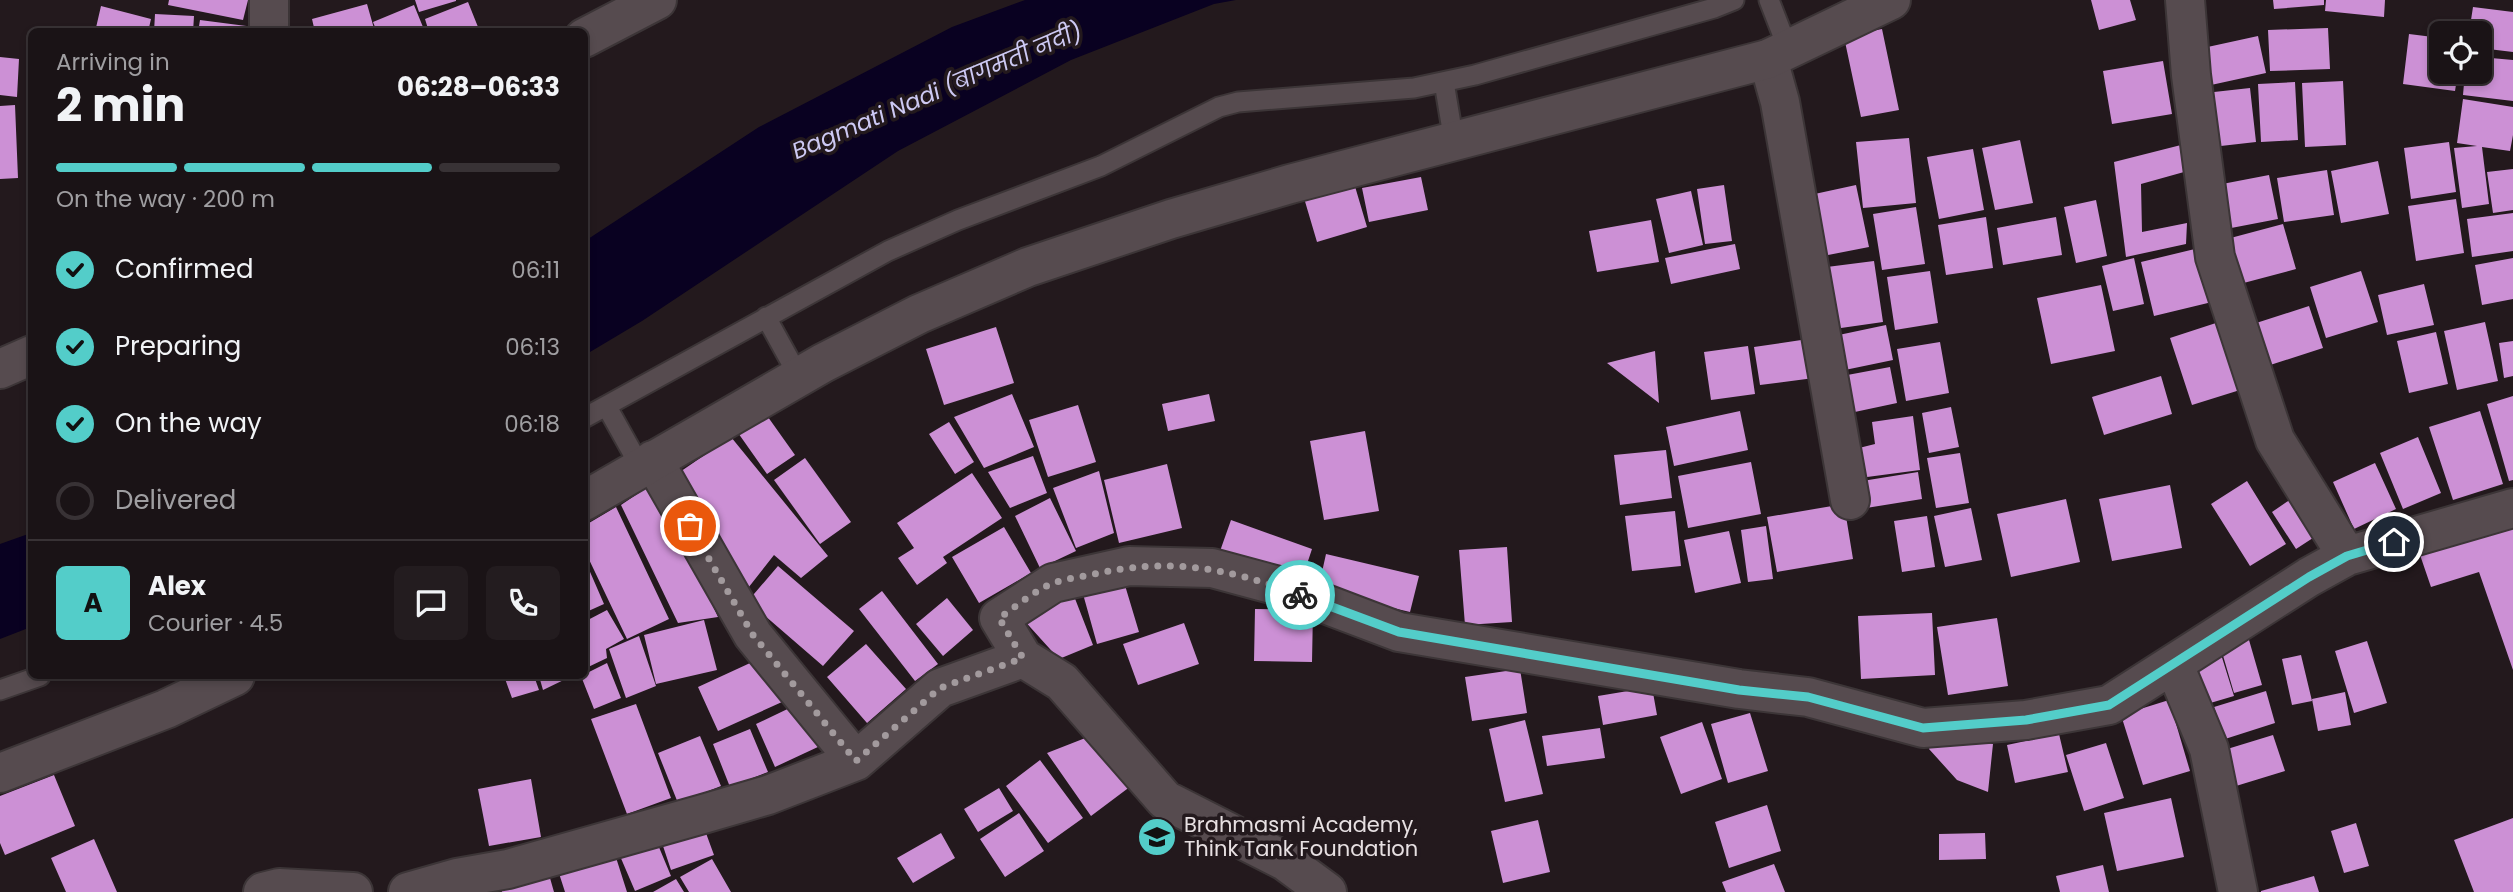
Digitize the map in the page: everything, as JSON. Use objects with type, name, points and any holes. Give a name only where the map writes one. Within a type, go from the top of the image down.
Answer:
[{"type":"street","points":[[269,0],[269,28]]},
{"type":"street","points":[[588,36],[657,0]]},
{"type":"street","points":[[588,499],[799,377],[919,314],[1028,267],[1171,219],[1290,184],[1778,54],[1891,0]]},
{"type":"street","points":[[2185,0],[2191,75],[2215,257],[2275,440],[2347,556]]},
{"type":"street","points":[[1778,54],[1780,102],[1850,500]]},
{"type":"street","points":[[0,369],[28,357]]},
{"type":"street","points":[[647,464],[753,635],[856,761]]},
{"type":"street","points":[[1327,892],[1285,861],[1165,800],[1062,682],[1023,658],[999,618],[1053,583],[1129,566],[1212,568],[1275,585],[1399,632],[1739,690],[1808,697],[1923,728],[2026,720],[2109,705],[2309,577],[2347,556],[2513,508]]},
{"type":"street","points":[[408,892],[457,878],[508,869],[768,795],[856,761],[940,688],[1023,658]]},
{"type":"street","points":[[2174,665],[2209,749],[2238,892]]},
{"type":"street","points":[[0,772],[166,709],[230,679]]},
{"type":"street","points":[[263,892],[279,888],[353,892]]},
{"type":"lane","points":[[588,416],[888,251],[958,220],[1101,166],[1219,107],[1238,102],[1415,88],[1444,82],[1714,9],[1734,0]]},
{"type":"lane","points":[[1769,0],[1778,54]]},
{"type":"lane","points":[[1444,82],[1454,142]]},
{"type":"lane","points":[[766,317],[799,377]]},
{"type":"lane","points":[[607,407],[647,464]]},
{"type":"lane","points":[[0,690],[31,679]]},
{"type":"water","name":"Bagmati Nadi (बागमती नदी)","points":[[1025,0],[1236,0],[1214,4],[1071,60],[898,151],[642,321],[588,353],[588,239],[759,127],[952,27]]},
{"type":"water","points":[[28,534],[28,628],[0,639],[0,544]]},
{"type":"building","points":[[169,0],[248,0],[243,20],[168,5]]},
{"type":"building","points":[[415,0],[456,0],[456,1],[419,12]]},
{"type":"building","points":[[2091,0],[2130,0],[2136,20],[2099,30]]},
{"type":"building","points":[[2273,0],[2324,0],[2324,5],[2274,9]]},
{"type":"building","points":[[2326,0],[2385,0],[2384,17],[2325,11]]},
{"type":"building","points":[[468,2],[478,28],[428,28],[425,19]]},
{"type":"building","points":[[367,4],[374,28],[314,28],[312,19]]},
{"type":"building","points":[[414,5],[423,28],[375,28],[373,22]]},
{"type":"building","points":[[101,6],[151,19],[149,28],[96,28]]},
{"type":"building","points":[[2473,7],[2513,12],[2513,52],[2492,49],[2492,21],[2471,21]]},
{"type":"building","points":[[155,14],[194,16],[193,28],[154,28]]},
{"type":"building","points":[[200,20],[254,27],[254,28],[199,28]]},
{"type":"building","points":[[2328,28],[2330,69],[2270,71],[2268,30]]},
{"type":"building","points":[[1882,29],[1899,110],[1861,117],[1844,37]]},
{"type":"building","points":[[2409,34],[2429,36],[2429,84],[2456,84],[2455,91],[2403,84]]},
{"type":"building","points":[[2258,36],[2266,73],[2211,85],[2203,48]]},
{"type":"building","points":[[0,57],[19,59],[17,97],[0,95]]},
{"type":"building","points":[[2492,58],[2513,60],[2513,101],[2463,95],[2464,84],[2492,84]]},
{"type":"building","points":[[2163,61],[2172,114],[2112,124],[2103,71]]},
{"type":"building","points":[[2343,81],[2346,145],[2305,147],[2302,83]]},
{"type":"building","points":[[2295,82],[2298,140],[2261,142],[2258,84]]},
{"type":"building","points":[[2250,88],[2256,142],[2212,147],[2205,93]]},
{"type":"building","points":[[2463,99],[2513,107],[2513,135],[2510,151],[2482,147],[2489,204],[2462,208],[2454,148],[2477,146],[2457,143]]},
{"type":"building","points":[[15,105],[18,178],[0,179],[0,106]]},
{"type":"building","points":[[1909,138],[1916,203],[1863,208],[1856,142]]},
{"type":"building","points":[[2020,140],[2033,203],[1995,210],[1982,148]]},
{"type":"building","points":[[2449,142],[2456,192],[2411,199],[2404,148]]},
{"type":"building","points":[[2181,145],[2184,172],[2141,184],[2142,232],[2187,223],[2186,244],[2126,257],[2114,162]]},
{"type":"building","points":[[1973,149],[1984,210],[1939,219],[1927,157]]},
{"type":"building","points":[[2378,161],[2389,214],[2341,223],[2331,171]]},
{"type":"building","points":[[2513,169],[2513,210],[2493,213],[2487,172]]},
{"type":"building","points":[[2327,170],[2334,215],[2284,222],[2277,178]]},
{"type":"building","points":[[2269,175],[2278,219],[2226,229],[2217,185]]},
{"type":"building","points":[[1421,177],[1428,210],[1369,222],[1362,188]]},
{"type":"building","points":[[1354,183],[1367,227],[1317,242],[1304,198]]},
{"type":"building","points":[[1724,185],[1732,241],[1705,244],[1697,189]]},
{"type":"building","points":[[1856,185],[1869,247],[1823,256],[1810,195]]},
{"type":"building","points":[[1691,191],[1703,245],[1669,253],[1656,199]]},
{"type":"building","points":[[2456,199],[2464,253],[2416,261],[2408,206]]},
{"type":"building","points":[[2096,200],[2107,256],[2076,263],[2064,207]]},
{"type":"building","points":[[1916,207],[1925,264],[1882,270],[1873,214]]},
{"type":"building","points":[[2513,213],[2513,251],[2472,257],[2467,219]]},
{"type":"building","points":[[1986,217],[1993,268],[1946,275],[1938,225]]},
{"type":"building","points":[[2056,217],[2062,255],[2003,265],[1997,228]]},
{"type":"building","points":[[1651,220],[1659,262],[1597,272],[1589,231]]},
{"type":"building","points":[[2283,224],[2296,269],[2236,285],[2223,240]]},
{"type":"building","points":[[1735,244],[1740,269],[1671,284],[1665,258]]},
{"type":"building","points":[[2199,248],[2212,302],[2154,316],[2141,262]]},
{"type":"building","points":[[2134,258],[2144,304],[2113,311],[2102,266]]},
{"type":"building","points":[[2513,258],[2513,299],[2482,305],[2475,265]]},
{"type":"building","points":[[1874,261],[1883,322],[1827,330],[1819,268]]},
{"type":"building","points":[[1930,271],[1938,323],[1895,330],[1887,277]]},
{"type":"building","points":[[2361,271],[2378,322],[2326,338],[2310,287]]},
{"type":"building","points":[[2424,284],[2434,325],[2387,335],[2378,295]]},
{"type":"building","points":[[2101,285],[2115,351],[2051,364],[2037,298]]},
{"type":"building","points":[[2309,306],[2323,348],[2264,367],[2250,325]]},
{"type":"building","points":[[2219,322],[2240,390],[2192,405],[2170,338]]},
{"type":"building","points":[[2485,322],[2498,381],[2457,390],[2444,331]]},
{"type":"building","points":[[1886,325],[1893,360],[1840,371],[1834,336]]},
{"type":"building","points":[[996,327],[1014,383],[944,405],[926,349]]},
{"type":"building","points":[[2436,332],[2448,384],[2409,393],[2397,341]]},
{"type":"building","points":[[1808,339],[1814,378],[1760,385],[1754,347]]},
{"type":"building","points":[[2513,341],[2513,376],[2504,378],[2499,343]]},
{"type":"building","points":[[1940,342],[1949,393],[1906,401],[1897,349]]},
{"type":"building","points":[[1748,346],[1755,394],[1711,400],[1704,352]]},
{"type":"building","points":[[1655,351],[1659,403],[1607,363]]},
{"type":"building","points":[[1890,367],[1897,403],[1850,413],[1842,376]]},
{"type":"building","points":[[2161,376],[2172,414],[2104,435],[2092,397]]},
{"type":"building","points":[[1012,394],[1034,447],[984,468],[954,417]]},
{"type":"building","points":[[1209,394],[1215,421],[1168,431],[1162,404]]},
{"type":"building","points":[[2513,396],[2513,480],[2509,481],[2487,404]]},
{"type":"building","points":[[1078,405],[1096,462],[1048,477],[1029,420]]},
{"type":"building","points":[[1951,407],[1959,447],[1929,453],[1922,413]]},
{"type":"building","points":[[763,410],[795,455],[767,474],[736,430]]},
{"type":"building","points":[[1740,411],[1748,450],[1674,466],[1666,427]]},
{"type":"building","points":[[2480,411],[2503,484],[2453,500],[2429,427]]},
{"type":"building","points":[[1913,416],[1920,470],[1852,479],[1847,451],[1875,444],[1872,422]]},
{"type":"building","points":[[949,422],[974,462],[955,474],[929,434]]},
{"type":"building","points":[[1365,431],[1379,511],[1324,520],[1310,441]]},
{"type":"building","points":[[731,437],[828,556],[801,578],[774,555],[741,597],[674,476]]},
{"type":"building","points":[[2418,437],[2441,493],[2403,509],[2380,453]]},
{"type":"building","points":[[1666,450],[1672,498],[1620,505],[1614,455]]},
{"type":"building","points":[[1960,453],[1969,503],[1936,508],[1927,458]]},
{"type":"building","points":[[1033,456],[1047,493],[1010,508],[988,472]]},
{"type":"building","points":[[805,458],[851,522],[820,544],[774,480]]},
{"type":"building","points":[[1751,462],[1761,514],[1688,528],[1678,476]]},
{"type":"building","points":[[2375,463],[2396,509],[2354,529],[2333,482]]},
{"type":"building","points":[[1167,464],[1182,528],[1119,543],[1104,480]]},
{"type":"building","points":[[1099,471],[1114,533],[1076,548],[1053,488]]},
{"type":"building","points":[[1918,472],[1922,499],[1860,509],[1856,482]]},
{"type":"building","points":[[972,473],[1002,518],[943,557],[947,563],[917,585],[898,558],[914,548],[897,523]]},
{"type":"building","points":[[2247,481],[2286,544],[2250,566],[2211,504]]},
{"type":"building","points":[[655,482],[718,617],[678,623],[621,505]]},
{"type":"building","points":[[2170,485],[2182,548],[2112,561],[2099,499]]},
{"type":"building","points":[[1050,498],[1076,551],[1040,568],[1015,516]]},
{"type":"building","points":[[2066,499],[2080,562],[2011,577],[1997,514]]},
{"type":"building","points":[[2291,499],[2316,536],[2296,549],[2272,512]]},
{"type":"building","points":[[1844,504],[1853,559],[1777,572],[1767,517]]},
{"type":"building","points":[[616,507],[669,619],[627,639],[588,557],[588,524]]},
{"type":"building","points":[[1971,508],[1982,560],[1945,567],[1934,516]]},
{"type":"building","points":[[1675,511],[1681,566],[1632,571],[1625,516]]},
{"type":"building","points":[[1927,516],[1935,567],[1902,572],[1894,521]]},
{"type":"building","points":[[1231,520],[1312,549],[1301,582],[1219,554]]},
{"type":"building","points":[[2513,520],[2513,670],[2479,572],[2431,587],[2419,552]]},
{"type":"building","points":[[1766,526],[1773,579],[1748,582],[1741,530]]},
{"type":"building","points":[[1004,527],[1031,573],[979,603],[952,557]]},
{"type":"building","points":[[1729,531],[1741,583],[1695,593],[1684,540]]},
{"type":"building","points":[[1507,547],[1512,622],[1465,625],[1459,550]]},
{"type":"building","points":[[1326,554],[1419,576],[1410,612],[1318,590]]},
{"type":"building","points":[[778,566],[854,631],[823,666],[748,601]]},
{"type":"building","points":[[588,567],[604,604],[588,611]]},
{"type":"building","points":[[1124,582],[1139,632],[1097,644],[1083,594]]},
{"type":"building","points":[[882,591],[938,664],[915,681],[859,609]]},
{"type":"building","points":[[1074,596],[1093,645],[1059,659],[1021,617]]},
{"type":"building","points":[[947,598],[973,630],[943,656],[916,624]]},
{"type":"building","points":[[1255,609],[1313,610],[1312,662],[1254,661]]},
{"type":"building","points":[[607,610],[624,639],[606,649],[607,658],[588,667],[588,620]]},
{"type":"building","points":[[1932,613],[1935,675],[1861,679],[1858,616]]},
{"type":"building","points":[[1997,618],[2008,686],[1948,695],[1937,627]]},
{"type":"building","points":[[704,620],[717,670],[656,684],[644,635]]},
{"type":"building","points":[[1184,623],[1199,664],[1138,685],[1123,644]]},
{"type":"building","points":[[2247,633],[2262,685],[2234,693],[2219,642]]},
{"type":"building","points":[[639,636],[656,686],[626,698],[609,649]]},
{"type":"building","points":[[2367,641],[2387,703],[2354,713],[2335,651]]},
{"type":"building","points":[[866,644],[906,689],[867,723],[827,677]]},
{"type":"building","points":[[2220,651],[2234,696],[2207,704],[2194,659]]},
{"type":"building","points":[[2301,655],[2312,701],[2292,705],[2282,659]]},
{"type":"building","points":[[761,658],[782,702],[718,731],[698,687]]},
{"type":"building","points":[[607,663],[621,698],[594,709],[582,679],[588,679],[588,672]]},
{"type":"building","points":[[1520,669],[1527,713],[1472,721],[1465,677]]},
{"type":"building","points":[[505,679],[535,679],[539,690],[512,698]]},
{"type":"building","points":[[540,679],[566,679],[543,690]]},
{"type":"building","points":[[1652,687],[1657,715],[1603,725],[1598,696]]},
{"type":"building","points":[[2266,691],[2275,723],[2225,739],[2214,707]]},
{"type":"building","points":[[2345,692],[2351,725],[2318,731],[2312,699]]},
{"type":"building","points":[[2169,700],[2190,771],[2143,785],[2121,715]]},
{"type":"building","points":[[800,703],[820,746],[775,767],[756,724]]},
{"type":"building","points":[[636,704],[671,798],[627,814],[591,719]]},
{"type":"building","points":[[1750,713],[1768,771],[1728,783],[1711,724]]},
{"type":"building","points":[[1525,720],[1543,794],[1505,802],[1489,729]]},
{"type":"building","points":[[1702,722],[1722,779],[1681,794],[1660,737]]},
{"type":"building","points":[[1600,728],[1605,758],[1547,766],[1542,736]]},
{"type":"building","points":[[750,729],[768,772],[730,787],[713,744]]},
{"type":"building","points":[[1934,734],[1993,744],[1988,792],[1957,780],[1929,749]]},
{"type":"building","points":[[2059,734],[2068,772],[2015,783],[2007,745]]},
{"type":"building","points":[[1093,735],[1131,786],[1091,816],[1047,753]]},
{"type":"building","points":[[2273,735],[2285,771],[2236,786],[2224,750]]},
{"type":"building","points":[[700,736],[721,786],[678,803],[658,753]]},
{"type":"building","points":[[2106,743],[2124,798],[2084,811],[2066,755]]},
{"type":"building","points":[[1040,760],[1083,818],[1048,843],[1006,786]]},
{"type":"building","points":[[54,775],[75,826],[5,855],[0,843],[0,796]]},
{"type":"building","points":[[531,779],[541,837],[489,846],[478,789]]},
{"type":"building","points":[[999,788],[1013,811],[978,832],[964,809]]},
{"type":"building","points":[[2171,798],[2184,857],[2117,871],[2104,813]]},
{"type":"building","points":[[1767,805],[1781,851],[1729,868],[1715,822]]},
{"type":"building","points":[[1019,813],[1044,851],[1005,877],[980,839]]},
{"type":"building","points":[[2513,818],[2513,892],[2474,892],[2454,840]]},
{"type":"building","points":[[1538,820],[1550,872],[1503,883],[1491,831]]},
{"type":"building","points":[[2356,823],[2369,866],[2344,873],[2331,831]]},
{"type":"building","points":[[703,825],[714,855],[671,870],[661,840]]},
{"type":"building","points":[[941,833],[955,858],[913,883],[897,858]]},
{"type":"building","points":[[1985,833],[1986,859],[1939,860],[1939,834]]},
{"type":"building","points":[[94,839],[117,892],[66,892],[51,858]]},
{"type":"building","points":[[656,840],[671,876],[635,891],[620,856]]},
{"type":"building","points":[[612,845],[627,892],[565,892],[556,864]]},
{"type":"building","points":[[712,859],[731,892],[689,892],[680,877]]},
{"type":"building","points":[[1774,864],[1785,892],[1726,892],[1722,882]]},
{"type":"building","points":[[2103,865],[2109,892],[2060,892],[2056,876]]},
{"type":"building","points":[[2314,876],[2319,892],[2261,892],[2261,891]]},
{"type":"building","points":[[550,878],[554,892],[502,892],[501,889]]},
{"type":"building","points":[[676,879],[684,892],[653,892]]},
{"type":"way so far","points":[[690,526],[753,635],[856,761],[940,688],[1023,658],[999,618],[1053,583],[1129,566],[1212,568],[1275,585],[1300,595]]},
{"type":"place","name":"Brahmasmi Academy, Think Tank Foundation","points":[[1157,837]]},
{"type":"route","points":[[1300,595],[1399,632],[1739,690],[1808,697],[1923,728],[2026,720],[2109,705],[2309,577],[2347,556],[2394,542]]}]
